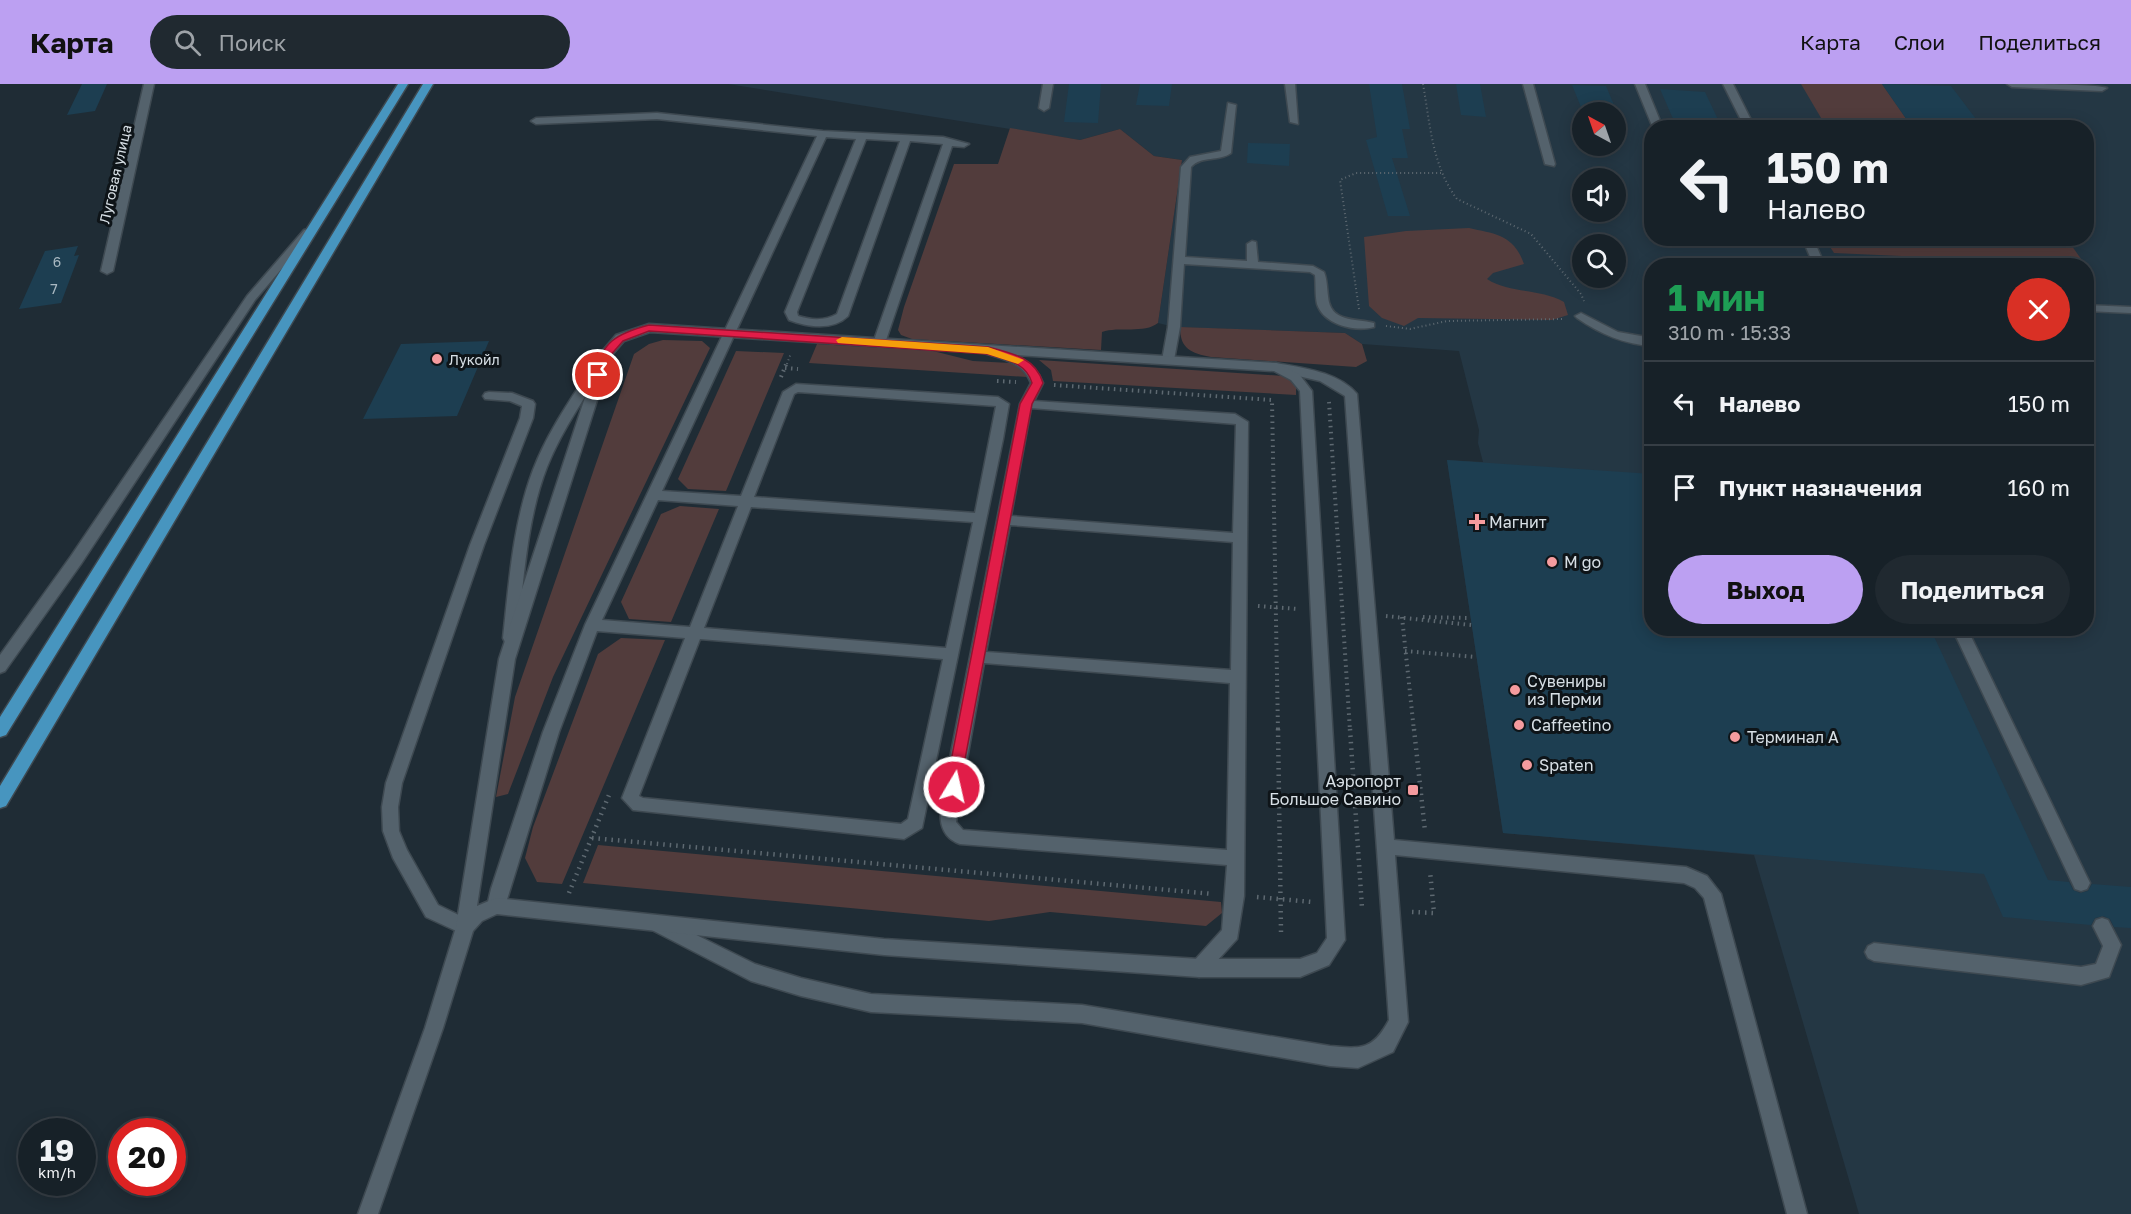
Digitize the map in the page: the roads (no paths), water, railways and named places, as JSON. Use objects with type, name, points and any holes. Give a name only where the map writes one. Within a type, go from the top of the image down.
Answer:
[{"type":"main road","points":[[0,730],[404,84]]},
{"type":"main road","points":[[0,801],[428,84]]},
{"type":"street","name":"Луговая улица","points":[[107,271],[149,84]]},
{"type":"street","points":[[1044,108],[1048,84]]},
{"type":"street","points":[[1290,84],[1295,122]]},
{"type":"street","points":[[1528,84],[1550,164]]},
{"type":"street","points":[[1640,84],[1655,120]]},
{"type":"street","points":[[1728,84],[1746,120]]},
{"type":"street","points":[[2012,84],[2102,88],[2098,84]]},
{"type":"street","points":[[1168,360],[1174,327],[1186,167],[1190,160],[1198,156],[1217,157],[1226,153],[1231,105]]},
{"type":"street","points":[[536,121],[657,116],[823,134],[943,140],[948,143],[964,144]]},
{"type":"street","points":[[496,906],[551,732],[592,626],[823,134]]},
{"type":"street","points":[[862,136],[791,312],[793,318],[799,321],[829,322],[842,316],[906,139]]},
{"type":"street","points":[[879,343],[948,143]]},
{"type":"street","points":[[0,667],[76,560],[251,298],[324,213]]},
{"type":"street","points":[[1252,244],[1252,264]]},
{"type":"street","points":[[1178,260],[1313,269],[1320,274],[1323,304],[1328,313],[1337,320],[1370,325]]},
{"type":"street","points":[[2094,308],[2131,310]]},
{"type":"street","points":[[1581,316],[1615,337],[1644,342]]},
{"type":"street","points":[[368,1214],[434,1028],[465,927],[507,658],[525,521],[550,447],[605,355],[620,338],[649,328],[1276,368],[1310,373],[1335,381],[1351,394],[1399,1022],[1386,1045],[1358,1058],[1330,1056],[1082,1014],[871,1003],[801,987],[751,972],[658,924]]},
{"type":"street","points":[[988,350],[1023,362],[1034,372],[1037,383],[1026,404],[948,824],[952,831],[960,837],[1235,858]]},
{"type":"street","points":[[507,658],[605,355]]},
{"type":"street","points":[[465,927],[476,915],[496,906],[885,947],[1199,968],[1300,968],[1323,959],[1336,940],[1306,391],[1295,377],[1276,368]]},
{"type":"street","points":[[791,389],[998,401],[1002,404],[997,439],[980,518],[916,823],[904,832],[633,803],[630,798],[791,389]]},
{"type":"street","points":[[465,927],[432,911],[399,853],[391,831],[390,807],[394,783],[469,565],[498,486],[527,421],[529,404],[512,397],[489,396]]},
{"type":"street","points":[[1026,404],[1239,419],[1242,422],[1235,896],[1231,933],[1199,968]]},
{"type":"street","points":[[654,495],[980,518]]},
{"type":"street","points":[[1004,520],[1240,538]]},
{"type":"street","points":[[592,626],[952,654]]},
{"type":"street","points":[[1963,636],[2081,883]]},
{"type":"street","points":[[978,657],[1238,677]]},
{"type":"street","points":[[1385,847],[1686,875],[1701,882],[1712,894],[1797,1214]]},
{"type":"street","points":[[1874,952],[2081,976],[2103,971],[2112,945],[2102,926]]},
{"type":"place","name":"Лукойл","points":[[437,359]]},
{"type":"place","name":"Магнит","points":[[1477,522]]},
{"type":"place","name":"М go","points":[[1552,562]]},
{"type":"place","name":"Сувениры из Перми","points":[[1515,690]]},
{"type":"place","name":"Caffeetino","points":[[1519,725]]},
{"type":"place","name":"Терминал А","points":[[1735,737]]},
{"type":"place","name":"Spaten","points":[[1527,765]]},
{"type":"place","name":"Аэропорт Большое Савино","points":[[1413,790]]}]
